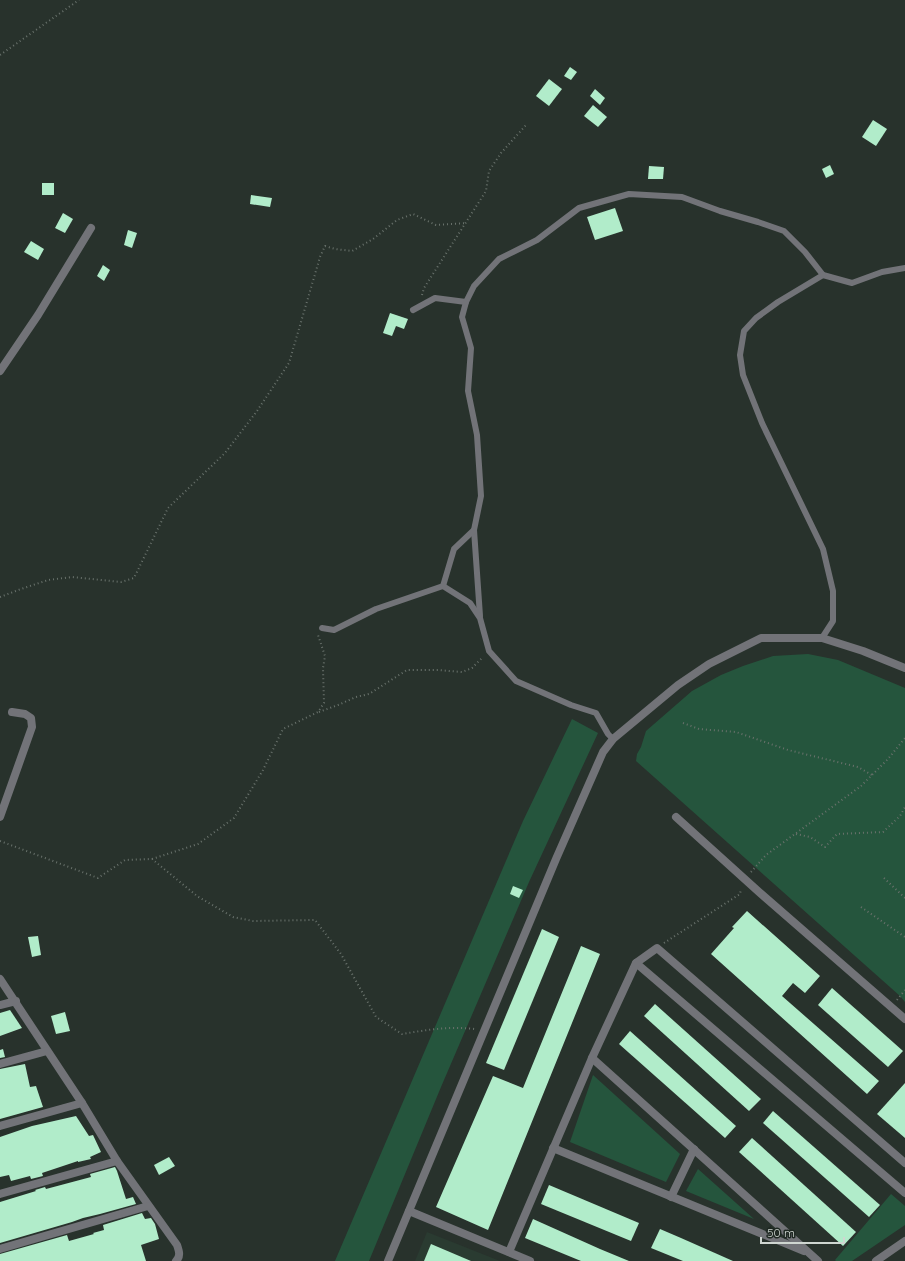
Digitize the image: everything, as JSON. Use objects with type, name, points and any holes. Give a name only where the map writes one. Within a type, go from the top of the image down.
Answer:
[{"type":"street","points":[[0,371],[38,315],[91,228]]},
{"type":"street","points":[[388,1261],[576,812],[604,752],[613,739],[678,685],[709,664],[762,638],[822,638],[863,651],[905,668]]},
{"type":"street","points":[[0,817],[32,727],[31,718],[25,714],[12,712]]},
{"type":"street","points":[[676,817],[744,879],[905,1019]]},
{"type":"street","points":[[509,1252],[592,1058],[636,963],[657,948],[905,1163]]},
{"type":"street","points":[[636,963],[905,1193]]},
{"type":"street","points":[[0,979],[16,1001],[82,1103],[117,1161],[177,1245],[179,1252],[178,1259],[176,1261]]},
{"type":"street","points":[[0,1005],[16,1001]]},
{"type":"street","points":[[0,1064],[47,1051]]},
{"type":"street","points":[[592,1058],[818,1261]]},
{"type":"street","points":[[0,1126],[82,1103]]},
{"type":"street","points":[[553,1148],[810,1254]]},
{"type":"street","points":[[671,1197],[694,1149]]},
{"type":"street","points":[[0,1194],[117,1161]]},
{"type":"street","points":[[0,1249],[148,1206]]},
{"type":"street","points":[[409,1211],[530,1261]]},
{"type":"street","points":[[876,1261],[905,1242]]},
{"type":"lane","points":[[613,739],[608,734],[596,713],[571,704],[516,680],[489,651],[480,618],[474,530],[481,496],[477,435],[468,391],[471,348],[462,317],[466,302],[474,286],[499,260],[537,240],[579,208],[629,194],[682,196],[720,211],[784,231],[805,252],[823,275],[852,283],[882,272],[905,268]]},
{"type":"lane","points":[[822,638],[833,621],[833,591],[823,549],[762,423],[742,376],[740,355],[744,331],[756,318],[778,302],[823,275]]},
{"type":"lane","points":[[413,310],[435,298],[466,302]]},
{"type":"lane","points":[[443,586],[454,549],[474,530]]},
{"type":"lane","points":[[443,586],[470,603],[480,618]]},
{"type":"lane","points":[[322,628],[334,630],[376,610],[443,586]]},
{"type":"path","points":[[0,55],[79,0]]},
{"type":"path","points":[[420,306],[424,288],[486,191],[489,171],[501,153],[526,125]]},
{"type":"path","points":[[0,597],[48,580],[72,577],[122,582],[134,578],[168,508],[226,453],[258,411],[289,363],[320,257],[325,246],[352,252],[373,239],[396,220],[413,214],[436,225],[466,223]]},
{"type":"path","points":[[318,712],[324,703],[323,668],[325,656],[317,632],[322,628]]},
{"type":"path","points":[[0,841],[98,878],[125,860],[152,859],[198,844],[234,818],[264,770],[283,729],[318,712],[338,706],[356,697],[369,694],[407,670],[462,672],[472,668],[489,651]]},
{"type":"path","points":[[683,723],[698,729],[736,732],[788,750],[858,767],[872,775]]},
{"type":"path","points":[[657,948],[740,894],[744,879],[766,855],[861,786],[888,759],[905,738]]},
{"type":"path","points":[[795,834],[810,837],[825,847],[837,834],[883,832],[900,816],[905,807]]},
{"type":"path","points":[[152,859],[197,896],[233,917],[253,921],[315,920],[341,954],[376,1017],[402,1034],[441,1028],[460,1027],[484,1030]]},
{"type":"path","points":[[884,878],[905,898]]},
{"type":"path","points":[[861,907],[905,937]]},
{"type":"path","points":[[900,996],[905,990]]},
{"type":"shaded area","points":[[427,1232],[500,1261],[415,1261]]},
{"type":"green space","points":[[808,654],[838,660],[905,688],[905,1002],[636,761],[637,754],[646,731],[692,691],[721,675],[773,656]]},
{"type":"green space","points":[[572,719],[598,733],[529,882],[441,1087],[369,1261],[335,1261],[523,821]]},
{"type":"green space","points":[[593,1075],[680,1154],[666,1182],[570,1142]]},
{"type":"green space","points":[[698,1169],[754,1219],[686,1191]]},
{"type":"green space","points":[[891,1194],[905,1206],[905,1225],[852,1261],[836,1261],[835,1260]]},
{"type":"building","points":[[570,67],[577,72],[571,80],[564,76]]},
{"type":"building","points":[[549,79],[562,89],[549,106],[536,96]]},
{"type":"building","points":[[595,89],[605,98],[600,105],[590,96]]},
{"type":"building","points":[[593,105],[607,117],[598,127],[584,116]]},
{"type":"building","points":[[873,120],[887,129],[876,146],[862,137]]},
{"type":"building","points":[[830,165],[834,174],[826,178],[822,169]]},
{"type":"building","points":[[649,166],[664,167],[663,179],[648,179]]},
{"type":"building","points":[[42,183],[54,183],[54,195],[42,195]]},
{"type":"building","points":[[251,195],[272,198],[270,207],[250,204]]},
{"type":"building","points":[[615,208],[623,231],[595,240],[587,217]]},
{"type":"building","points":[[63,213],[73,219],[65,233],[55,228]]},
{"type":"building","points":[[128,230],[137,233],[132,248],[124,245]]},
{"type":"building","points":[[31,241],[44,249],[38,260],[24,252]]},
{"type":"building","points":[[103,265],[110,270],[104,281],[97,276]]},
{"type":"building","points":[[390,313],[408,319],[404,329],[396,326],[392,336],[383,333]]},
{"type":"building","points":[[513,886],[523,890],[519,898],[510,894]]},
{"type":"building","points":[[747,911],[820,976],[805,993],[793,983],[782,996],[879,1081],[867,1094],[711,954],[734,928],[732,927]]},
{"type":"building","points":[[542,929],[559,937],[504,1070],[486,1063]]},
{"type":"building","points":[[38,936],[41,955],[32,957],[28,937]]},
{"type":"building","points":[[581,946],[600,954],[488,1230],[436,1207],[493,1076],[523,1088]]},
{"type":"building","points":[[832,988],[903,1051],[888,1067],[818,1005]]},
{"type":"building","points":[[655,1004],[761,1099],[749,1111],[644,1016]]},
{"type":"building","points":[[10,1010],[22,1028],[0,1036],[0,1013]]},
{"type":"building","points":[[65,1012],[70,1031],[56,1034],[51,1016]]},
{"type":"building","points":[[630,1031],[736,1126],[725,1138],[619,1044]]},
{"type":"building","points":[[3,1049],[5,1057],[0,1058],[0,1050]]},
{"type":"building","points":[[25,1064],[30,1087],[36,1086],[43,1107],[0,1119],[0,1069]]},
{"type":"building","points":[[905,1083],[905,1138],[877,1114]]},
{"type":"building","points":[[773,1111],[880,1205],[869,1217],[763,1123]]},
{"type":"building","points":[[76,1116],[89,1136],[93,1135],[101,1152],[90,1157],[91,1159],[78,1161],[42,1173],[43,1176],[31,1179],[30,1176],[11,1181],[9,1175],[0,1177],[0,1137],[32,1126]]},
{"type":"building","points":[[752,1138],[856,1232],[843,1246],[739,1152]]},
{"type":"building","points":[[169,1157],[175,1166],[159,1175],[154,1165]]},
{"type":"building","points":[[115,1167],[126,1199],[133,1197],[136,1204],[0,1243],[0,1202],[45,1187],[46,1189],[91,1177],[90,1174]]},
{"type":"building","points":[[549,1185],[639,1223],[631,1241],[541,1204]]},
{"type":"building","points":[[142,1213],[145,1219],[151,1218],[155,1224],[159,1239],[141,1245],[146,1261],[0,1261],[0,1254],[67,1235],[69,1241],[94,1234],[93,1233],[104,1230],[103,1225]]},
{"type":"building","points":[[533,1219],[629,1261],[581,1261],[525,1238]]},
{"type":"building","points":[[660,1229],[733,1261],[683,1261],[651,1248]]},
{"type":"building","points":[[431,1244],[471,1261],[424,1261]]}]
